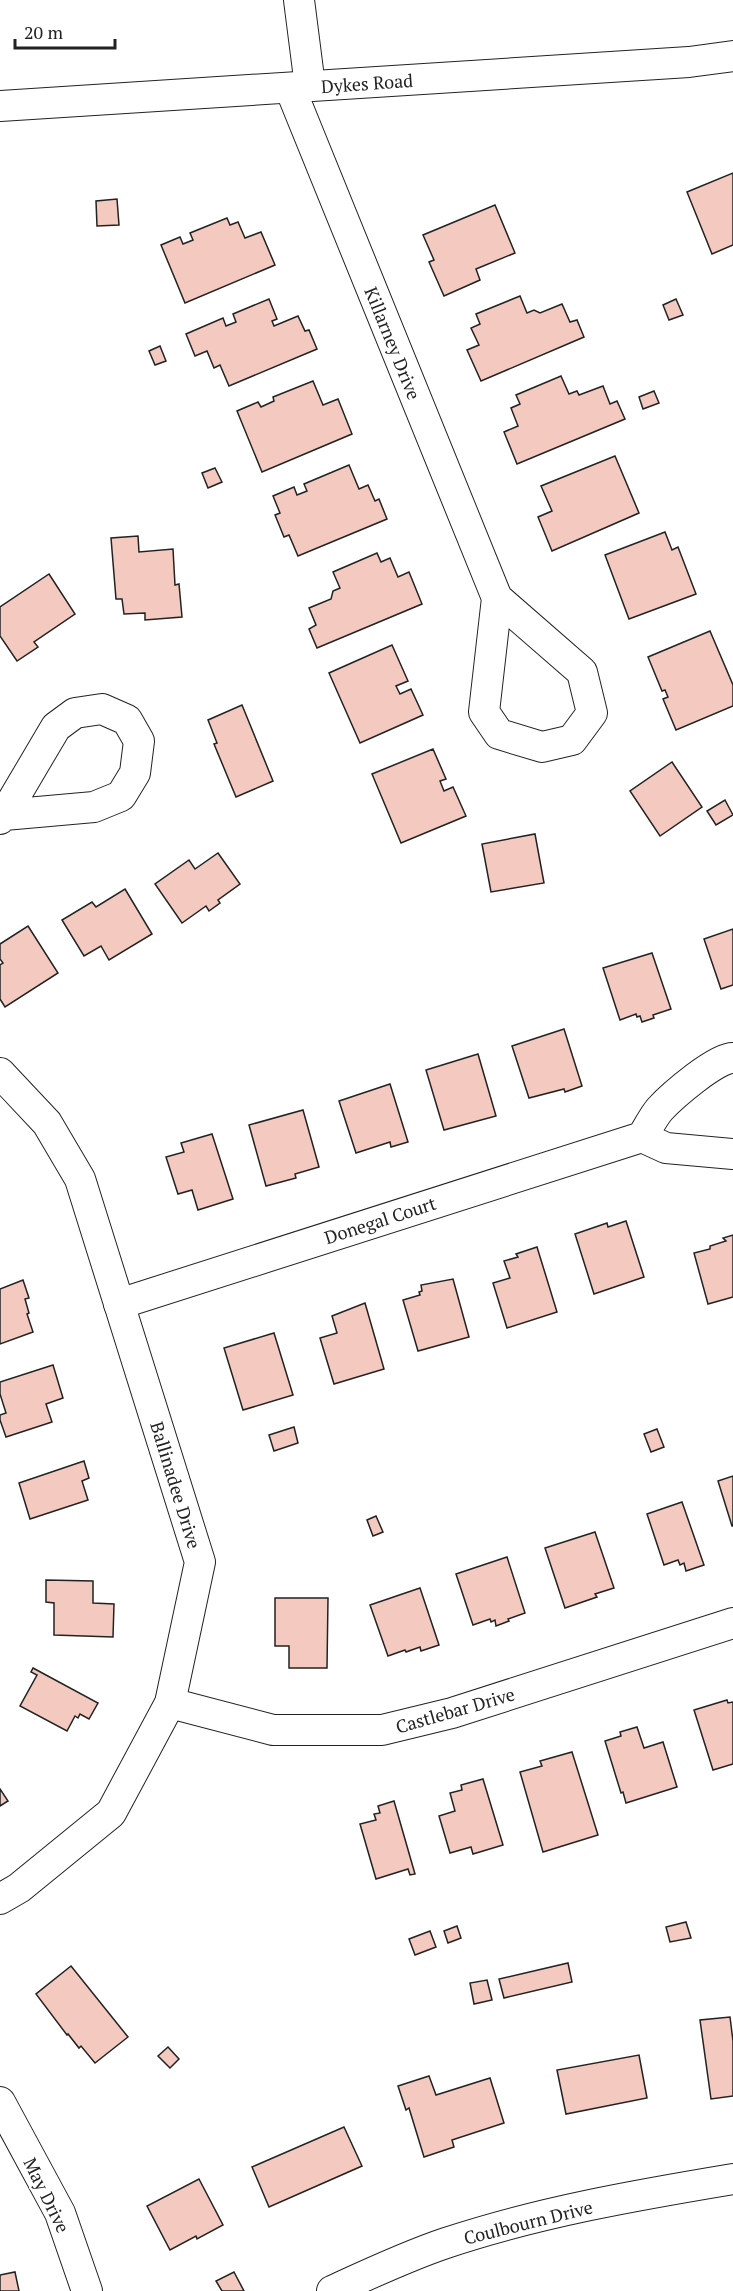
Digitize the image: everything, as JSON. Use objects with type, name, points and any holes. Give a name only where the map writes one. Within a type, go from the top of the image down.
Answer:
[{"type":"street","name":"Killarney Drive","points":[[299,0],[300,87],[497,598],[484,712],[499,734],[542,747],[572,740],[592,713],[582,672],[497,598]]},
{"type":"street","name":"Dykes Road","points":[[0,106],[689,62],[733,56]]},
{"type":"street","points":[[102,709],[127,720],[139,741],[135,773],[121,796],[94,807],[2,817],[56,727],[75,713],[102,709]]},
{"type":"street","points":[[733,1058],[712,1064],[660,1109],[642,1137],[666,1148],[733,1154]]},
{"type":"street","name":"Ballinadee Drive","points":[[0,1073],[47,1123],[80,1179],[200,1562],[170,1703],[111,1813],[18,1888],[0,1899]]},
{"type":"street","name":"Donegal Court","points":[[119,1304],[642,1137]]},
{"type":"street","name":"Castlebar Drive","points":[[170,1703],[273,1730],[382,1730],[452,1713],[733,1623]]},
{"type":"street","name":"May Drive","points":[[0,2102],[60,2213],[87,2291]]},
{"type":"street","name":"Coulbourn Drive","points":[[332,2291],[445,2243],[513,2223],[656,2192],[733,2179]]},
{"type":"building","points":[[733,173],[733,245],[712,254],[687,192]]},
{"type":"building","points":[[117,199],[119,225],[97,226],[96,201]]},
{"type":"building","points":[[495,205],[515,253],[476,269],[480,280],[444,296],[429,262],[434,260],[423,235]]},
{"type":"building","points":[[227,218],[230,225],[238,222],[245,238],[261,232],[275,265],[185,303],[161,245],[180,237],[183,244],[193,240],[190,233]]},
{"type":"building","points":[[520,296],[527,313],[534,310],[540,313],[562,304],[570,322],[577,320],[584,337],[481,381],[467,350],[479,345],[471,328],[480,324],[476,314]]},
{"type":"building","points":[[269,299],[277,319],[272,321],[274,326],[298,316],[305,331],[309,330],[317,349],[229,386],[220,365],[214,368],[207,351],[195,356],[186,334],[223,318],[226,326],[236,322],[233,314]]},
{"type":"building","points":[[676,299],[683,315],[669,320],[663,305]]},
{"type":"building","points":[[160,346],[166,361],[155,365],[149,351]]},
{"type":"building","points":[[561,376],[569,394],[577,391],[579,395],[603,386],[610,404],[617,401],[625,419],[517,464],[504,432],[518,426],[511,408],[520,404],[516,395]]},
{"type":"building","points":[[313,381],[323,405],[338,399],[352,434],[262,472],[237,411],[258,402],[261,407],[274,401],[273,397]]},
{"type":"building","points":[[654,391],[659,403],[643,409],[639,397]]},
{"type":"building","points":[[615,456],[639,513],[552,551],[538,517],[552,511],[541,486]]},
{"type":"building","points":[[349,465],[359,489],[368,485],[375,501],[379,499],[387,519],[298,556],[289,535],[284,537],[275,515],[280,513],[273,496],[294,487],[297,495],[307,491],[304,484]]},
{"type":"building","points":[[215,468],[222,482],[208,488],[202,473]]},
{"type":"building","points":[[665,532],[672,550],[678,547],[696,594],[629,619],[605,555]]},
{"type":"building","points":[[138,536],[139,552],[173,549],[175,585],[179,584],[182,617],[145,620],[145,613],[124,614],[122,599],[116,599],[111,538]]},
{"type":"building","points":[[377,553],[381,562],[390,558],[398,577],[409,572],[422,604],[317,648],[309,629],[316,625],[309,608],[331,599],[333,591],[340,588],[333,572]]},
{"type":"building","points":[[49,574],[75,614],[34,642],[38,647],[17,661],[0,636],[0,607]]},
{"type":"building","points":[[710,631],[733,685],[733,706],[676,730],[663,699],[668,697],[665,690],[662,691],[648,657]]},
{"type":"building","points":[[392,645],[408,681],[396,686],[400,694],[411,689],[423,715],[360,743],[329,673]]},
{"type":"building","points":[[242,705],[273,781],[236,797],[214,744],[217,743],[208,720]]},
{"type":"building","points":[[433,749],[446,779],[440,781],[444,791],[453,787],[466,816],[401,843],[372,774]]},
{"type":"building","points":[[672,762],[702,807],[660,836],[630,791]]},
{"type":"building","points":[[725,800],[733,815],[716,825],[707,811]]},
{"type":"building","points":[[535,834],[544,883],[491,892],[482,844]]},
{"type":"building","points":[[218,853],[240,884],[218,900],[220,903],[209,911],[206,906],[182,923],[155,884],[189,860],[195,869]]},
{"type":"building","points":[[125,889],[152,934],[109,960],[101,946],[84,956],[62,920],[92,902],[96,907]]},
{"type":"building","points":[[28,926],[58,973],[5,1007],[0,999],[0,965],[3,963],[0,959],[0,944]]},
{"type":"building","points":[[733,929],[733,985],[721,989],[704,939]]},
{"type":"building","points":[[652,953],[671,1009],[653,1015],[654,1018],[642,1022],[640,1016],[637,1017],[636,1014],[620,1020],[603,968]]},
{"type":"building","points":[[564,1029],[582,1086],[565,1092],[564,1089],[529,1098],[512,1046]]},
{"type":"building","points":[[478,1054],[496,1116],[444,1130],[426,1070]]},
{"type":"building","points":[[390,1084],[408,1142],[391,1147],[390,1142],[356,1153],[339,1101]]},
{"type":"building","points":[[303,1110],[319,1167],[295,1174],[296,1178],[266,1186],[249,1125]]},
{"type":"building","points":[[212,1134],[233,1199],[198,1210],[192,1190],[178,1194],[166,1157],[184,1152],[181,1143]]},
{"type":"building","points":[[626,1221],[644,1277],[594,1294],[575,1234],[607,1223],[608,1227]]},
{"type":"building","points":[[733,1235],[733,1297],[708,1304],[694,1253],[710,1249],[710,1246],[726,1241],[723,1238]]},
{"type":"building","points":[[537,1247],[557,1312],[507,1328],[493,1283],[510,1278],[504,1261]]},
{"type":"building","points":[[453,1279],[469,1337],[418,1351],[403,1300],[420,1295],[421,1285]]},
{"type":"building","points":[[23,1280],[29,1298],[25,1299],[29,1313],[27,1314],[33,1332],[0,1344],[0,1289]]},
{"type":"building","points":[[365,1303],[384,1369],[334,1384],[320,1338],[337,1333],[332,1316]]},
{"type":"building","points":[[274,1333],[293,1395],[243,1410],[224,1348]]},
{"type":"building","points":[[53,1365],[63,1398],[46,1404],[52,1422],[6,1437],[0,1420],[0,1415],[6,1413],[0,1394],[0,1382]]},
{"type":"building","points":[[294,1427],[298,1443],[274,1451],[269,1435]]},
{"type":"building","points":[[657,1429],[664,1447],[651,1452],[644,1434]]},
{"type":"building","points":[[84,1461],[89,1478],[82,1481],[88,1500],[30,1519],[19,1483]]},
{"type":"building","points":[[733,1476],[733,1526],[732,1526],[718,1481]]},
{"type":"building","points":[[682,1502],[704,1565],[686,1571],[684,1563],[680,1565],[678,1560],[664,1565],[647,1514]]},
{"type":"building","points":[[376,1516],[383,1532],[373,1536],[367,1520]]},
{"type":"building","points":[[595,1532],[614,1588],[595,1594],[597,1597],[565,1608],[545,1548]]},
{"type":"building","points":[[507,1557],[525,1613],[496,1626],[495,1620],[491,1622],[490,1619],[473,1625],[456,1574]]},
{"type":"building","points":[[46,1580],[93,1581],[93,1603],[114,1604],[113,1637],[54,1635],[54,1603],[46,1602]]},
{"type":"building","points":[[420,1588],[439,1645],[421,1651],[420,1647],[406,1652],[405,1650],[388,1656],[370,1605]]},
{"type":"building","points":[[275,1598],[328,1598],[327,1668],[289,1668],[289,1646],[275,1646]]},
{"type":"building","points":[[33,1668],[98,1703],[89,1719],[80,1714],[78,1718],[75,1716],[67,1731],[20,1706],[37,1675],[31,1672]]},
{"type":"building","points":[[727,1700],[728,1703],[733,1702],[733,1764],[713,1770],[694,1710]]},
{"type":"building","points":[[637,1727],[644,1748],[663,1742],[677,1787],[626,1803],[605,1741],[621,1736],[620,1732]]},
{"type":"building","points":[[572,1752],[598,1835],[543,1852],[520,1772],[542,1766],[540,1761]]},
{"type":"building","points":[[483,1779],[503,1845],[473,1854],[471,1847],[450,1853],[439,1816],[455,1811],[450,1793],[462,1790],[461,1785]]},
{"type":"building","points":[[0,1789],[8,1801],[0,1806]]},
{"type":"building","points":[[394,1801],[415,1874],[410,1875],[408,1869],[376,1879],[360,1824],[376,1820],[374,1814],[380,1813],[378,1806]]},
{"type":"building","points":[[686,1922],[691,1938],[670,1942],[666,1927]]},
{"type":"building","points":[[457,1926],[461,1938],[448,1943],[444,1931]]},
{"type":"building","points":[[430,1931],[436,1947],[415,1955],[409,1939]]},
{"type":"building","points":[[568,1963],[572,1982],[504,1998],[499,1979]]},
{"type":"building","points":[[71,1966],[128,2037],[95,2063],[81,2046],[79,2048],[67,2035],[36,1994]]},
{"type":"building","points":[[487,1980],[492,2000],[474,2004],[470,1983]]},
{"type":"building","points":[[730,2017],[733,2041],[733,2096],[711,2099],[700,2020]]},
{"type":"building","points":[[168,2047],[179,2059],[170,2068],[158,2056]]},
{"type":"building","points":[[639,2055],[647,2098],[566,2114],[557,2070]]},
{"type":"building","points":[[429,2076],[436,2095],[490,2078],[504,2123],[452,2140],[454,2147],[424,2157],[409,2108],[406,2110],[398,2086]]},
{"type":"building","points":[[344,2127],[362,2166],[269,2207],[252,2167]]},
{"type":"building","points":[[199,2179],[223,2225],[170,2250],[147,2206]]},
{"type":"building","points":[[15,2272],[19,2291],[0,2291],[0,2275]]},
{"type":"building","points":[[234,2272],[244,2291],[222,2291],[216,2281]]}]
